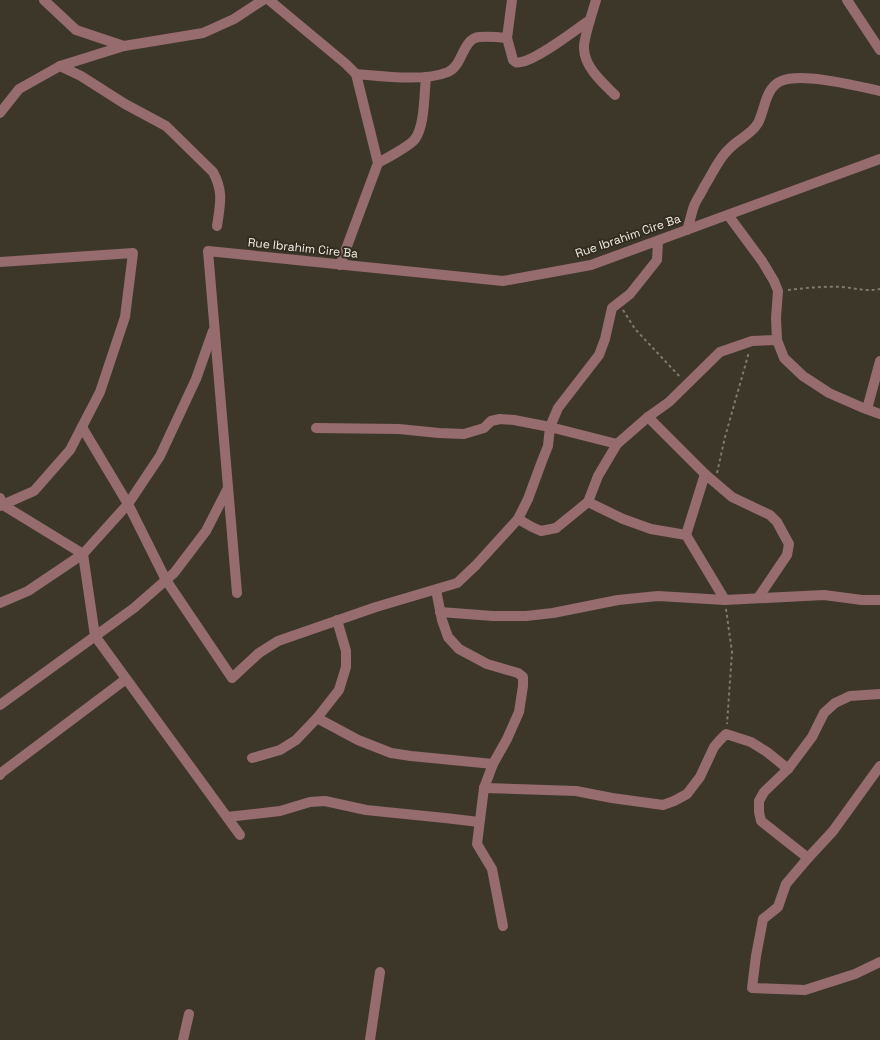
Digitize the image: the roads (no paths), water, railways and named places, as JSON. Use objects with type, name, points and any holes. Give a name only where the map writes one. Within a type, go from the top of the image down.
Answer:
[{"type":"street","points":[[44,0],[76,30],[124,46]]},
{"type":"street","points":[[0,113],[19,89],[60,66],[124,46],[203,33],[234,19],[262,0]]},
{"type":"street","points":[[269,0],[356,74],[378,164],[340,265]]},
{"type":"street","points":[[512,0],[507,38],[513,60],[515,62],[519,63],[526,61],[546,50],[590,20]]},
{"type":"street","points":[[596,0],[584,48],[587,63],[602,82],[615,95]]},
{"type":"street","points":[[847,0],[880,50]]},
{"type":"street","points":[[356,74],[426,77],[448,72],[455,67],[470,41],[478,37],[507,38]]},
{"type":"street","points":[[60,66],[81,76],[125,104],[166,126],[213,172],[218,181],[221,196],[217,226]]},
{"type":"street","points":[[378,164],[414,140],[420,130],[426,77]]},
{"type":"street","points":[[687,230],[695,205],[718,163],[728,149],[750,133],[758,123],[767,96],[773,86],[786,79],[801,79],[837,82],[880,91]]},
{"type":"street","name":"Rue Ibrahim Cire Ba","points":[[214,328],[208,251],[503,281],[591,265],[880,159]]},
{"type":"street","points":[[728,215],[762,262],[774,281],[778,291],[776,318],[777,340],[784,358],[803,376],[829,393],[880,414]]},
{"type":"street","points":[[82,427],[128,504],[166,580],[232,678],[259,653],[278,641],[376,607],[457,583],[477,564],[518,519],[528,499],[548,446],[550,427],[558,408],[599,355],[606,339],[612,308],[630,294],[657,260],[658,241]]},
{"type":"street","points":[[0,262],[133,253],[125,317],[100,392],[70,450],[34,491],[1,503]]},
{"type":"street","points":[[214,328],[238,593]]},
{"type":"street","points":[[0,603],[28,591],[83,554],[128,504],[160,456],[196,380],[214,328]]},
{"type":"street","points":[[518,519],[541,531],[556,528],[588,502],[598,476],[617,444],[668,402],[720,352],[752,341],[777,340]]},
{"type":"street","points":[[867,409],[880,361]]},
{"type":"street","points":[[648,417],[705,474],[732,497],[770,515],[777,522],[789,544],[787,555],[758,598]]},
{"type":"street","points":[[316,428],[399,429],[439,434],[464,434],[484,428],[491,421],[500,419],[514,420],[550,427],[617,444]]},
{"type":"street","points":[[705,474],[686,535],[725,600]]},
{"type":"street","points":[[0,704],[134,608],[174,573],[206,531],[228,488]]},
{"type":"street","points":[[588,502],[623,519],[651,529],[686,535]]},
{"type":"street","points":[[1,503],[83,554],[95,636],[240,835]]},
{"type":"street","points":[[436,590],[440,612],[448,637],[459,649],[487,664],[518,673],[523,677],[524,686],[519,712],[507,739],[493,764],[484,788],[477,844],[492,869],[503,926]]},
{"type":"street","points":[[440,612],[493,616],[526,616],[553,613],[618,600],[658,596],[725,600],[824,595],[862,600],[880,600]]},
{"type":"street","points":[[252,758],[280,750],[296,740],[317,718],[339,690],[346,667],[346,651],[337,620]]},
{"type":"street","points":[[0,773],[126,679]]},
{"type":"street","points":[[808,858],[761,821],[759,801],[764,792],[788,769],[812,737],[824,713],[835,703],[850,696],[880,694]]},
{"type":"street","points":[[317,718],[358,740],[391,753],[493,764]]},
{"type":"street","points":[[484,788],[576,791],[663,805],[687,794],[700,778],[714,747],[726,734],[750,742],[767,752],[788,769]]},
{"type":"street","points":[[880,766],[833,831],[786,884],[778,907],[763,919],[752,988],[806,990],[855,974],[880,962]]},
{"type":"street","points":[[227,817],[280,811],[310,802],[325,801],[366,810],[479,822]]},
{"type":"street","points":[[370,1040],[380,972]]},
{"type":"street","points":[[183,1040],[189,1014]]}]
